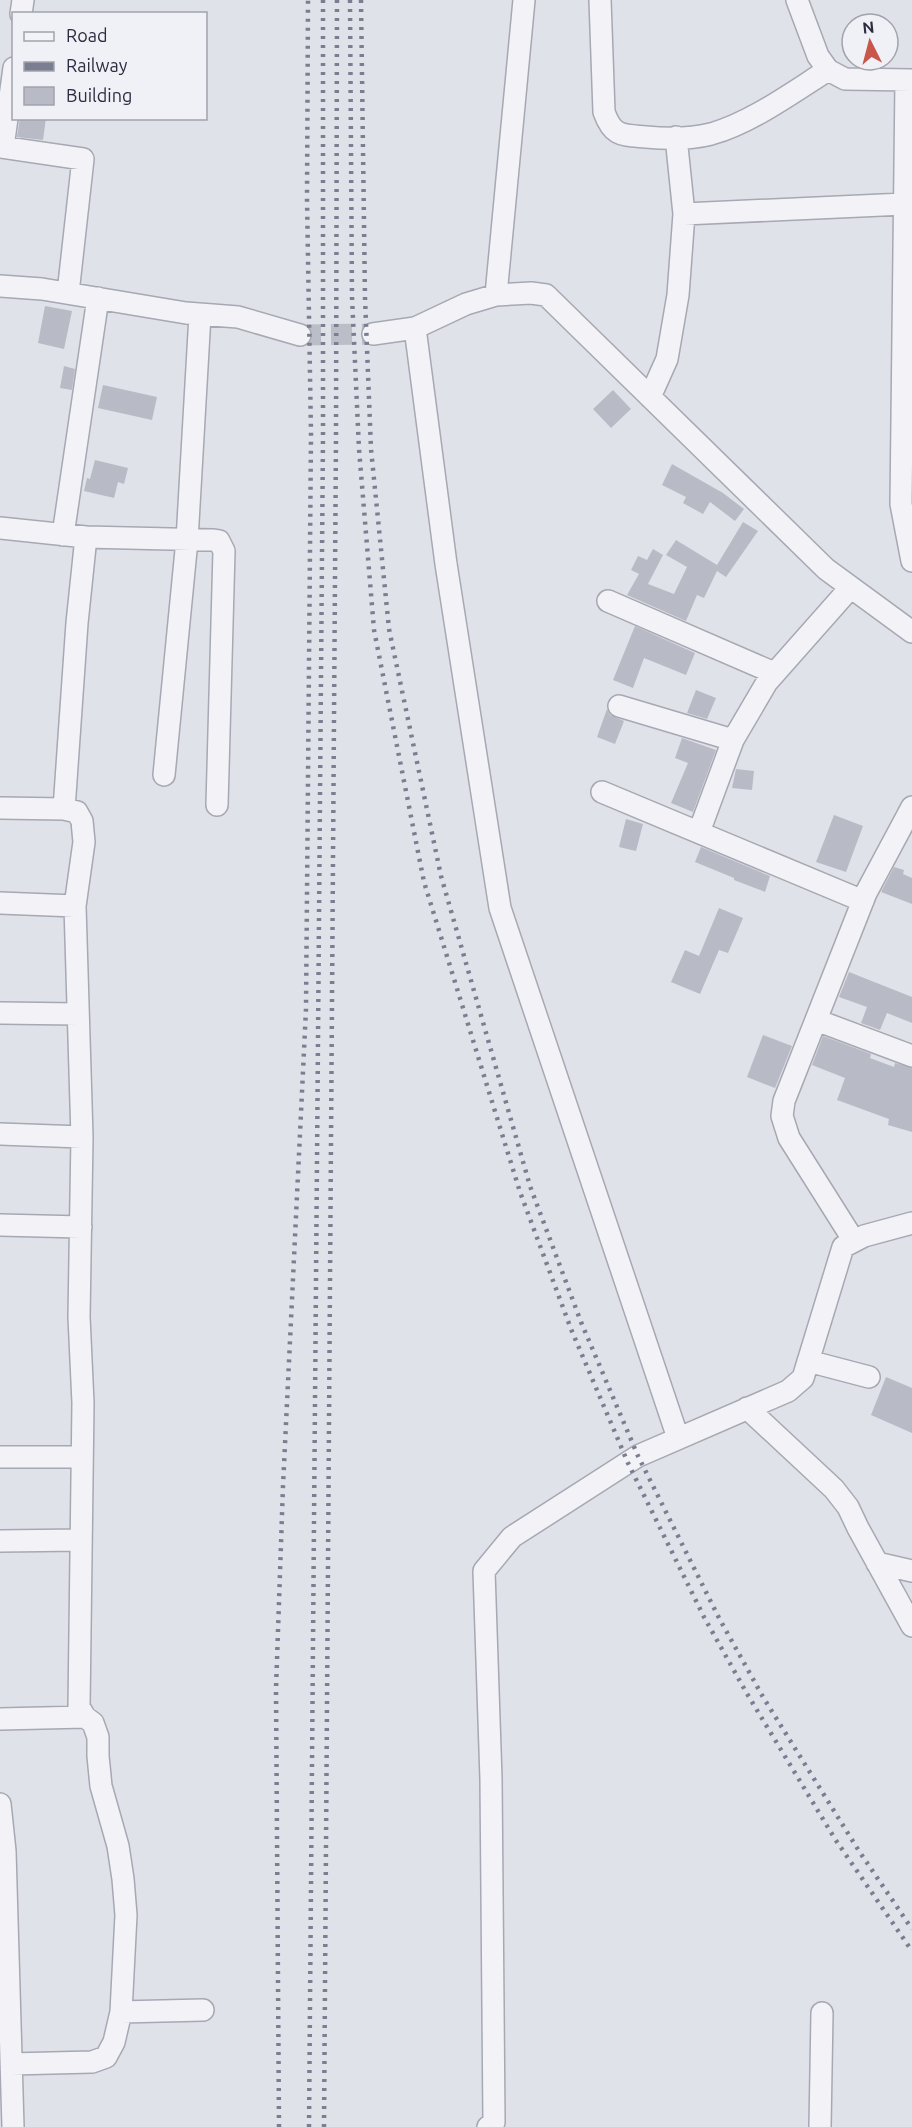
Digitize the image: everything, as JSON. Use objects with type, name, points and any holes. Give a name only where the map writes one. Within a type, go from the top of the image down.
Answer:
[{"type":"street","points":[[496,296],[524,0]]},
{"type":"street","points":[[600,0],[604,112],[610,127],[620,135],[662,138],[710,134],[748,118],[828,70]]},
{"type":"street","points":[[797,0],[818,56],[828,70],[844,79],[909,80],[904,204],[906,485],[901,504],[912,561]]},
{"type":"street","points":[[12,80],[1,147],[83,159],[68,293]]},
{"type":"street","points":[[650,396],[667,359],[678,295],[684,214],[676,137]]},
{"type":"street","points":[[684,214],[904,204]]},
{"type":"street","points":[[0,286],[42,289],[200,315],[238,317],[300,335]]},
{"type":"street","points":[[373,334],[415,328],[466,304],[496,296],[546,294],[826,569],[912,632]]},
{"type":"street","points":[[63,535],[98,298]]},
{"type":"street","points":[[164,775],[187,540],[200,315]]},
{"type":"street","points":[[415,328],[446,564],[500,908],[678,1438]]},
{"type":"street","points":[[0,528],[86,537],[219,542],[224,550],[217,805]]},
{"type":"street","points":[[64,809],[77,623],[86,537]]},
{"type":"street","points":[[699,832],[733,740],[767,682],[851,587]]},
{"type":"street","points":[[608,601],[774,673]]},
{"type":"street","points":[[619,706],[733,740]]},
{"type":"street","points":[[602,792],[863,901]]},
{"type":"street","points":[[854,1241],[789,1138],[782,1116],[784,1101],[863,901],[880,863],[912,807]]},
{"type":"street","points":[[0,808],[64,809],[77,812],[82,821],[84,843],[75,906],[82,1137],[79,1317],[83,1403],[79,1697],[80,1707],[85,1717],[93,1723],[98,1737],[101,1786],[118,1846],[126,1915],[121,2012],[114,2042],[106,2057],[92,2062],[11,2064]]},
{"type":"street","points":[[0,903],[75,906]]},
{"type":"street","points":[[0,1013],[78,1014]]},
{"type":"street","points":[[816,1020],[912,1056]]},
{"type":"street","points":[[0,1134],[82,1137]]},
{"type":"street","points":[[492,2125],[491,1779],[484,1571],[512,1537],[638,1456],[788,1391],[803,1378],[843,1247],[864,1236],[912,1223]]},
{"type":"street","points":[[0,1225],[81,1227]]},
{"type":"street","points":[[808,1362],[869,1377]]},
{"type":"street","points":[[747,1408],[834,1489],[848,1507],[912,1626]]},
{"type":"street","points":[[0,1457],[82,1457]]},
{"type":"street","points":[[0,1541],[81,1540]]},
{"type":"street","points":[[877,1563],[912,1571]]},
{"type":"street","points":[[0,1719],[85,1717]]},
{"type":"street","points":[[0,1804],[3,1851],[3,2027],[11,2064],[9,2120]]},
{"type":"street","points":[[121,2012],[203,2010]]},
{"type":"street","points":[[820,2127],[822,2013]]},
{"type":"building","points":[[20,120],[46,120],[43,140],[17,137]]},
{"type":"building","points":[[45,306],[72,311],[64,349],[38,343]]},
{"type":"building","points":[[64,366],[75,369],[72,390],[60,388]]},
{"type":"building","points":[[103,385],[157,397],[152,420],[98,408]]},
{"type":"building","points":[[613,390],[631,409],[611,428],[593,409]]},
{"type":"building","points":[[95,460],[128,468],[124,484],[118,482],[114,498],[84,491]]},
{"type":"building","points":[[672,464],[723,493],[744,509],[735,521],[710,502],[703,514],[683,503],[686,497],[662,485]]},
{"type":"building","points":[[743,522],[758,531],[726,577],[717,571],[704,598],[697,595],[686,621],[627,595],[639,574],[631,570],[638,556],[647,560],[653,549],[663,555],[648,584],[674,594],[687,567],[666,555],[676,540],[717,565]]},
{"type":"building","points":[[635,626],[695,653],[686,675],[644,658],[633,688],[613,680]]},
{"type":"building","points":[[696,690],[716,698],[707,719],[687,713]]},
{"type":"building","points":[[607,709],[610,715],[624,721],[615,744],[597,737]]},
{"type":"building","points":[[682,738],[716,750],[693,812],[671,803],[688,763],[675,758]]},
{"type":"building","points":[[736,769],[754,771],[752,790],[732,788]]},
{"type":"building","points":[[834,815],[863,826],[846,872],[816,862]]},
{"type":"building","points":[[626,819],[643,824],[636,851],[619,847]]},
{"type":"building","points":[[701,847],[770,876],[765,892],[695,862]]},
{"type":"building","points":[[894,867],[904,870],[903,874],[912,878],[912,904],[881,892]]},
{"type":"building","points":[[719,908],[743,918],[728,953],[719,950],[700,994],[671,982],[685,950],[699,956]]},
{"type":"building","points":[[849,972],[912,997],[912,1023],[887,1013],[880,1030],[861,1023],[867,1007],[839,997]]},
{"type":"building","points":[[763,1035],[792,1046],[775,1088],[747,1077]]},
{"type":"building","points":[[823,1036],[871,1054],[870,1058],[894,1067],[895,1063],[912,1068],[912,1132],[888,1125],[889,1119],[837,1100],[845,1078],[812,1065]]},
{"type":"building","points":[[886,1377],[912,1388],[912,1433],[871,1415]]},
{"type":"tunnel","points":[[300,335],[373,334]]},
{"type":"railway","points":[[279,2127],[276,1689],[283,1486],[306,1009],[311,434],[307,199],[308,0]]},
{"type":"railway","points":[[309,2127],[323,435],[323,0]]},
{"type":"railway","points":[[324,2127],[337,0]]},
{"type":"railway","points":[[350,0],[352,297],[359,449],[374,630],[424,882],[520,1192],[571,1329],[628,1463],[704,1617],[746,1692],[835,1839],[912,1951]]},
{"type":"railway","points":[[361,0],[365,298],[371,449],[389,629],[441,876],[530,1186],[581,1322],[638,1456],[719,1618],[763,1697],[859,1851],[912,1929]]}]
